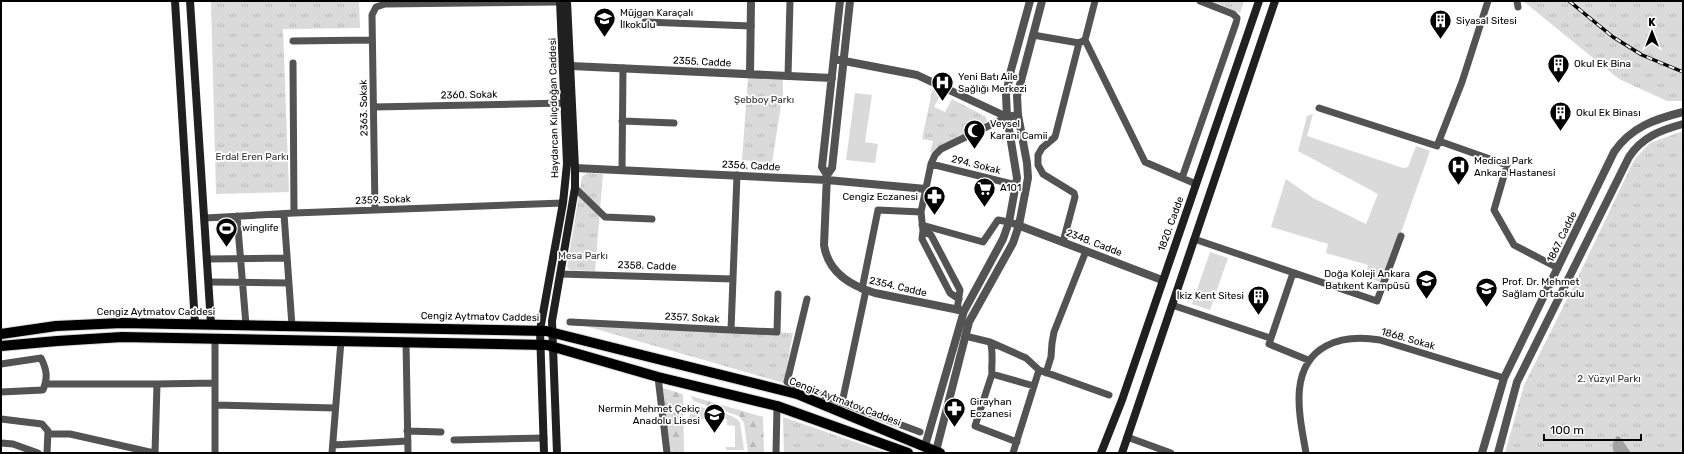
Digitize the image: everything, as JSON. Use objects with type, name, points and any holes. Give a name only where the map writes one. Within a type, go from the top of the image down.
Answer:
[{"type":"main road","points":[[175,1],[195,324]]},
{"type":"main road","points":[[190,1],[211,324]]},
{"type":"main road","name":"1820. Cadde","points":[[1101,453],[1122,400],[1259,1]]},
{"type":"main road","points":[[1122,453],[1275,1]]},
{"type":"main road","name":"Haydarcan Kılıçdoğan Caddesi","points":[[557,453],[552,332],[553,317],[575,188],[571,66],[563,2]]},
{"type":"main road","name":"Haydarcan Kılıçdoğan Caddesi","points":[[544,453],[540,330],[563,203],[566,164],[563,2]]},
{"type":"main road","name":"Cengiz Aytmatov Caddesi","points":[[1,334],[56,326],[122,323],[540,330],[797,394],[882,423],[938,452]]},
{"type":"main road","points":[[1,346],[122,337],[540,344],[658,377],[777,406],[908,453]]},
{"type":"street","points":[[750,74],[751,1]]},
{"type":"street","points":[[788,76],[790,1]]},
{"type":"street","name":"2354. Cadde","points":[[827,177],[822,167],[840,1]]},
{"type":"street","name":"2354. Cadde","points":[[850,1],[832,168],[827,177],[825,251],[829,262],[838,273],[852,284],[864,290],[961,311]]},
{"type":"street","points":[[925,446],[961,311],[1003,239],[1009,222],[1016,185],[1016,166],[1005,106],[1008,84],[1030,1]]},
{"type":"street","points":[[938,452],[965,336],[973,314],[1013,243],[1019,225],[1028,178],[1027,163],[1019,120],[1018,91],[1042,1]]},
{"type":"street","points":[[1063,242],[1075,197],[1074,193],[1043,174],[1040,170],[1037,159],[1040,151],[1056,136],[1082,41],[1095,1]]},
{"type":"street","points":[[1182,178],[1237,18],[1233,14],[1200,1]]},
{"type":"street","points":[[1319,108],[1437,146],[1462,82],[1488,1]]},
{"type":"street","name":"2363. Sokak","points":[[375,210],[372,15],[376,7],[385,4],[563,2]]},
{"type":"street","points":[[645,22],[751,26]]},
{"type":"street","points":[[1032,35],[1082,41]]},
{"type":"street","points":[[292,41],[372,40]]},
{"type":"street","points":[[1082,41],[1145,162],[1196,184]]},
{"type":"street","points":[[834,59],[917,75],[1007,122],[1019,120]]},
{"type":"street","points":[[293,63],[294,213]]},
{"type":"street","name":"2355. Cadde","points":[[571,66],[832,78]]},
{"type":"street","points":[[622,170],[623,68]]},
{"type":"street","name":"2360. Sokak","points":[[374,107],[565,103]]},
{"type":"street","name":"1867. Cadde","points":[[1482,453],[1504,378],[1614,152],[1622,142],[1641,125],[1658,118],[1683,112]]},
{"type":"street","points":[[622,121],[674,123]]},
{"type":"street","name":"294. Sokak","points":[[922,228],[921,212],[931,164],[935,155],[941,149],[1007,122]]},
{"type":"street","points":[[1498,453],[1517,382],[1634,149],[1649,136],[1683,124]]},
{"type":"street","points":[[1439,141],[1507,165],[1494,210],[1514,245],[1571,274]]},
{"type":"street","name":"294. Sokak","points":[[931,164],[1016,185]]},
{"type":"street","name":"2356. Cadde","points":[[575,168],[737,175],[827,177],[926,189]]},
{"type":"street","name":"2357. Sokak","points":[[570,322],[731,330],[737,175]]},
{"type":"street","points":[[575,188],[605,217],[652,220]]},
{"type":"street","name":"2359. Sokak","points":[[205,218],[294,213],[563,203]]},
{"type":"street","points":[[842,403],[878,210],[921,212]]},
{"type":"street","points":[[284,214],[292,326]]},
{"type":"street","points":[[237,216],[246,325]]},
{"type":"street","points":[[922,228],[983,242],[998,220],[1009,222]]},
{"type":"street","name":"2348. Cadde","points":[[1009,222],[1162,280]]},
{"type":"street","points":[[922,228],[931,235],[960,290],[958,298],[961,311]]},
{"type":"street","points":[[1194,239],[1377,301],[1401,236]]},
{"type":"street","points":[[1046,372],[1051,357],[1054,332],[1086,251]]},
{"type":"street","points":[[207,259],[287,258]]},
{"type":"street","points":[[1293,273],[1268,342],[1270,346],[1308,360],[1302,374],[1299,396],[1306,453]]},
{"type":"street","name":"2358. Cadde","points":[[560,274],[733,279]]},
{"type":"street","points":[[209,282],[289,283]]},
{"type":"street","points":[[731,330],[777,332],[778,294]]},
{"type":"street","points":[[807,299],[787,382],[842,403],[882,423],[920,432]]},
{"type":"street","points":[[1172,305],[1270,338]]},
{"type":"street","points":[[965,336],[990,342],[1026,358],[1039,370],[1109,395]]},
{"type":"street","name":"1868. Sokak","points":[[1308,360],[1321,349],[1340,340],[1349,338],[1370,338],[1388,342],[1504,378]]},
{"type":"street","points":[[215,339],[215,453]]},
{"type":"street","points":[[332,453],[341,341]]},
{"type":"street","points":[[406,342],[408,453]]},
{"type":"street","points":[[990,342],[993,350],[991,362],[992,374],[975,426],[1017,442]]},
{"type":"street","points":[[1,364],[41,358],[46,369],[46,384],[43,390],[1,392]]},
{"type":"street","points":[[1013,453],[1039,370]]},
{"type":"street","points":[[992,374],[1034,386]]},
{"type":"street","points":[[658,377],[667,453]]},
{"type":"street","points":[[1504,378],[1517,382]]},
{"type":"street","points":[[46,384],[215,383]]},
{"type":"street","points":[[48,434],[70,434],[155,453],[157,384]]},
{"type":"street","points":[[215,405],[335,408]]},
{"type":"street","points":[[776,453],[777,406]]},
{"type":"street","points":[[1,419],[42,424],[48,434],[47,453]]},
{"type":"street","points":[[408,431],[441,432]]},
{"type":"street","points":[[1127,437],[1171,453]]},
{"type":"street","points":[[454,440],[544,438]]},
{"type":"street","points":[[332,445],[408,441]]},
{"type":"street","points":[[1,443],[13,444],[38,453]]},
{"type":"green space","name":"Erdal Eren Parkı","points":[[211,1],[359,1],[360,28],[283,29],[289,192],[216,194]]},
{"type":"green space","points":[[1211,1],[1244,1],[1240,13]]},
{"type":"green space","points":[[1523,1],[1683,1],[1683,101],[1667,101],[1619,79]]},
{"type":"green space","name":"Şebboy Parkı","points":[[748,77],[783,79],[783,92],[772,163],[742,160]]},
{"type":"green space","points":[[933,87],[941,94],[934,107],[945,112],[952,99],[986,117],[987,122],[930,153],[933,141],[922,139]]},
{"type":"green space","points":[[855,93],[872,95],[865,142],[878,144],[875,163],[846,160]]},
{"type":"green space","points":[[1313,114],[1307,136],[1403,168],[1408,167],[1416,146],[1430,151],[1383,283],[1366,277],[1368,265],[1326,253],[1328,244],[1271,227],[1286,179],[1313,198],[1366,224],[1378,194],[1298,151],[1307,116]]},
{"type":"green space","name":"2. Yüzyıl Parkı","points":[[1683,131],[1683,453],[1505,453],[1524,385],[1634,160],[1650,143]]},
{"type":"green space","name":"Mesa Parkı","points":[[587,173],[603,174],[595,271],[570,270],[567,267],[582,177]]},
{"type":"green space","points":[[1210,252],[1228,258],[1210,310],[1192,304]]},
{"type":"green space","points":[[575,323],[793,333],[784,383]]},
{"type":"green space","points":[[663,388],[683,394],[684,453],[669,453]]},
{"type":"green space","points":[[691,396],[763,417],[764,453],[748,453],[744,423],[739,416],[693,401]]},
{"type":"green space","points":[[694,406],[731,416],[740,422],[744,450],[726,450],[726,447],[735,447],[735,426],[727,425],[727,419],[702,419],[696,422],[689,421],[690,407]]},
{"type":"green space","points":[[783,417],[887,453],[784,453]]},
{"type":"shaded area","points":[[1617,436],[1620,437],[1631,453],[1614,453],[1613,444]]},
{"type":"railway","points":[[1569,1],[1613,37],[1642,55],[1683,72]]},
{"type":"place","name":"Müjgan Karaçalı İlkokulu","points":[[605,38]]},
{"type":"place","name":"Siyasal Sitesi","points":[[1441,40]]},
{"type":"place","name":"Okul Ek Bina","points":[[1559,84]]},
{"type":"place","name":"Yeni Batı Aile Sağlığı Merkezi","points":[[943,102]]},
{"type":"place","name":"Okul Ek Binası","points":[[1561,132]]},
{"type":"place","name":"Veysel Karani Camii","points":[[975,150]]},
{"type":"place","name":"Medical Park Ankara Hastanesi","points":[[1458,186]]},
{"type":"place","name":"A101","points":[[985,208]]},
{"type":"place","name":"Cengiz Eczanesi","points":[[934,216]]},
{"type":"place","name":"winglife","points":[[226,248]]},
{"type":"place","name":"Doğa Koleji Ankara Batıkent Kampüsü","points":[[1426,300]]},
{"type":"place","name":"Prof. Dr. Mehmet Sağlam Ortaokulu","points":[[1487,308]]},
{"type":"place","name":"İkiz Kent Sitesi","points":[[1259,316]]},
{"type":"place","name":"Girayhan Eczanesi","points":[[955,428]]},
{"type":"place","name":"Nermin Mehmet Çekiç Anadolu Lisesi","points":[[715,434]]}]
